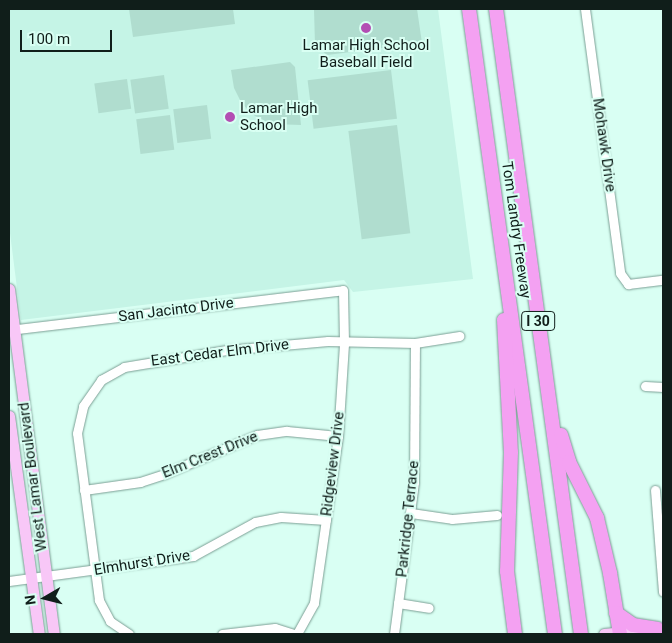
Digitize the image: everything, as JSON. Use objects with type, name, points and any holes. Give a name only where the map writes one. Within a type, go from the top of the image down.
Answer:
[{"type":"highway","name":"Tom Landry Freeway","points":[[469,9],[556,634]]},
{"type":"highway","name":"Tom Landry Freeway","points":[[496,9],[581,634]]},
{"type":"highway","points":[[496,204],[510,452],[507,571],[511,616],[515,634]]},
{"type":"highway","points":[[538,317],[558,422],[569,462],[597,518],[619,633]]},
{"type":"highway","points":[[616,613],[633,625],[660,629]]},
{"type":"highway","points":[[506,634],[511,616]]},
{"type":"highway","points":[[642,634],[660,629]]},
{"type":"main road","name":"West Lamar Boulevard","points":[[9,289],[11,330],[54,634]]},
{"type":"main road","name":"West Lamar Boulevard","points":[[9,416],[9,429],[39,634]]},
{"type":"main road","points":[[604,634],[660,629]]},
{"type":"street","name":"Mohawk Drive","points":[[585,9],[620,273],[624,280],[636,284],[663,280]]},
{"type":"street","name":"San Jacinto Drive","points":[[11,330],[343,290]]},
{"type":"street","name":"Ridgeview Drive","points":[[298,634],[314,603],[338,436],[344,344],[343,290]]},
{"type":"street","name":"East Cedar Elm Drive","points":[[129,634],[110,621],[99,600],[94,571],[77,433],[80,418],[93,388],[112,372],[135,364],[227,350],[328,341],[344,344],[415,343],[459,336]]},
{"type":"street","name":"Parkridge Terrace","points":[[394,634],[411,513],[415,343]]},
{"type":"street","points":[[645,386],[663,387]]},
{"type":"street","name":"Elm Crest Drive","points":[[84,490],[140,482],[164,474],[257,435],[287,431],[338,436]]},
{"type":"street","points":[[656,490],[663,592]]},
{"type":"street","points":[[411,513],[452,519],[497,515]]},
{"type":"street","name":"Elmhurst Drive","points":[[9,581],[94,571],[193,556],[255,522],[281,517],[326,520]]},
{"type":"street","points":[[398,604],[429,608]]},
{"type":"street","points":[[222,634],[275,628],[293,634]]},
{"type":"shaded area","name":"Lamar High School","points":[[9,9],[438,9],[473,279],[353,292],[344,280],[21,320],[9,225]]},
{"type":"shaded area","points":[[129,9],[233,9],[235,24],[133,37]]},
{"type":"shaded area","name":"Lamar High School Baseball Field","points":[[314,9],[417,9],[422,43],[327,55],[315,45]]},
{"type":"shaded area","points":[[290,62],[295,67],[301,125],[272,124],[255,116],[242,104],[234,88],[231,70]]},
{"type":"shaded area","points":[[391,70],[397,119],[314,129],[308,80]]},
{"type":"shaded area","points":[[164,75],[169,109],[135,113],[130,80]]},
{"type":"shaded area","points":[[127,79],[131,109],[98,113],[94,84]]},
{"type":"shaded area","points":[[207,105],[211,139],[177,143],[173,109]]},
{"type":"shaded area","points":[[170,115],[174,150],[141,154],[136,119]]},
{"type":"shaded area","points":[[397,125],[410,233],[362,239],[348,131]]},
{"type":"place","name":"Lamar High School Baseball Field","points":[[366,28]]},
{"type":"place","name":"Lamar High School","points":[[230,117]]}]
